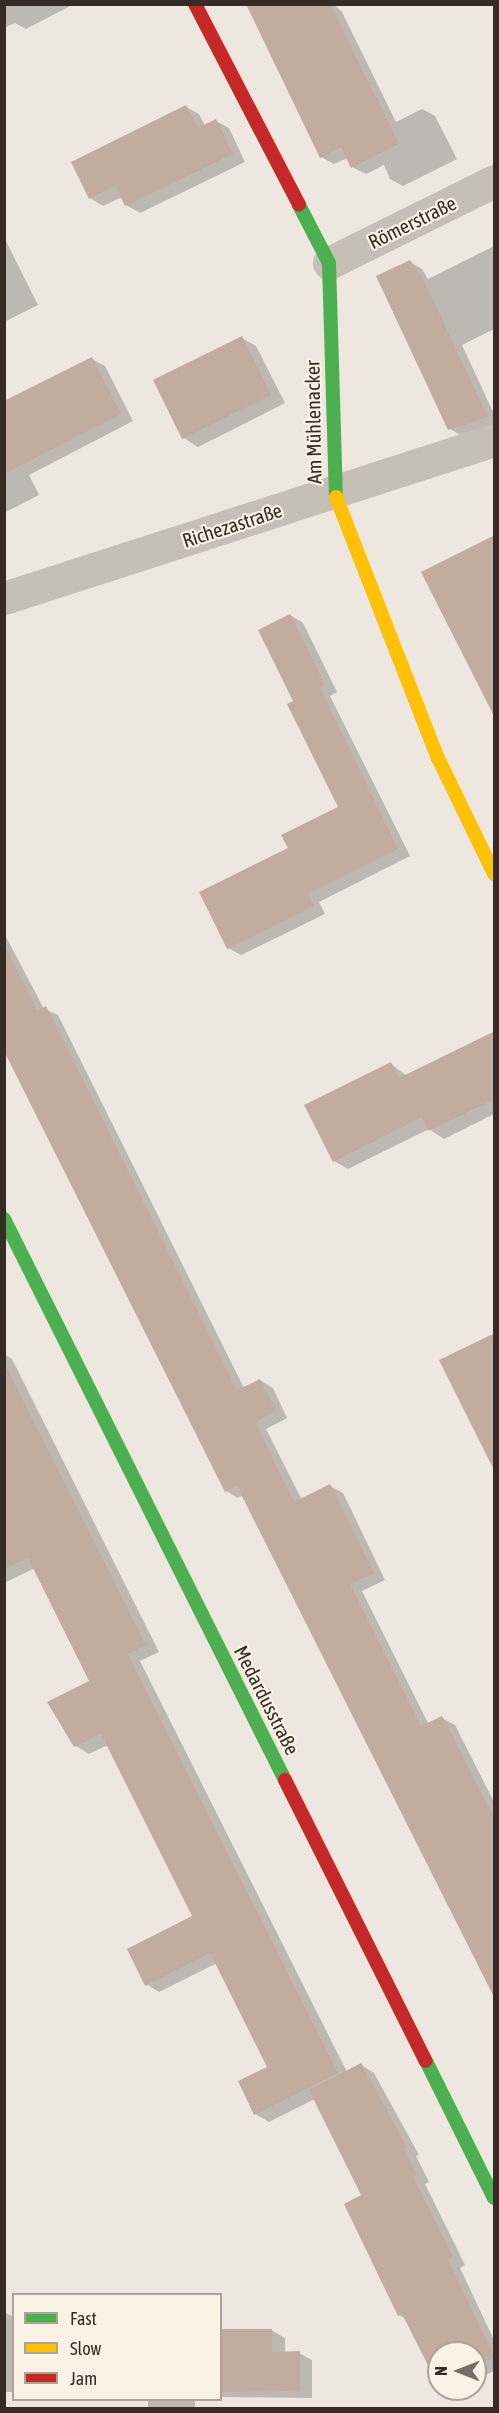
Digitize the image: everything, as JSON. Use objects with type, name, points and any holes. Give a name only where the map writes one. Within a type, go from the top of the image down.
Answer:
[{"type":"street","name":"Am Mühlenacker","points":[[195,4],[329,263],[334,492],[438,758],[495,874]]},
{"type":"street","name":"Römerstraße","points":[[329,263],[495,182]]},
{"type":"street","name":"Richezastraße","points":[[4,598],[495,440]]},
{"type":"street","name":"Medardusstraße","points":[[4,1219],[495,2198]]},
{"type":"building","points":[[246,4],[330,4],[399,144],[351,168],[341,147],[320,158]]},
{"type":"building","points":[[186,105],[198,128],[216,119],[233,154],[125,206],[115,186],[89,199],[71,162]]},
{"type":"building","points":[[410,260],[423,279],[488,417],[448,430],[376,276]]},
{"type":"building","points":[[242,336],[271,395],[182,439],[153,380]]},
{"type":"building","points":[[92,357],[121,414],[4,474],[4,401]]},
{"type":"building","points":[[495,535],[495,718],[421,572]]},
{"type":"building","points":[[290,614],[325,685],[314,691],[320,688],[398,849],[308,894],[314,906],[227,949],[199,892],[288,848],[281,835],[338,807],[287,704],[293,701],[258,630]]},
{"type":"building","points":[[4,944],[37,1011],[46,1006],[237,1390],[260,1379],[276,1411],[255,1422],[294,1502],[330,1484],[374,1573],[350,1584],[421,1726],[442,1716],[495,1819],[495,1999],[237,1486],[225,1492],[4,1051]]},
{"type":"building","points":[[495,1031],[495,1099],[428,1131],[422,1117],[333,1162],[304,1105],[391,1062],[399,1078]]},
{"type":"building","points":[[495,1333],[495,1472],[439,1360]]},
{"type":"building","points":[[4,1363],[146,1645],[128,1654],[338,2073],[254,2115],[238,2081],[267,2067],[210,1953],[145,1986],[127,1949],[192,1916],[101,1734],[74,1747],[47,1702],[89,1681],[28,1558],[4,1569]]},
{"type":"building","points":[[361,2063],[407,2147],[404,2149],[417,2175],[413,2177],[453,2257],[448,2260],[495,2357],[487,2361],[487,2341],[427,2341],[427,2363],[402,2314],[398,2316],[344,2204],[361,2195],[309,2090]]},
{"type":"building","points":[[222,2329],[272,2329],[272,2352],[300,2351],[300,2391],[222,2392]]},
{"type":"traffic: fast","points":[[299,205],[329,263],[336,497]]},
{"type":"traffic: fast","points":[[4,1219],[285,1780]]},
{"type":"traffic: fast","points":[[426,2061],[494,2198]]},
{"type":"traffic: slow","points":[[336,497],[438,758],[494,874]]},
{"type":"traffic: jam","points":[[195,4],[299,205]]},
{"type":"traffic: jam","points":[[285,1780],[426,2061]]}]
